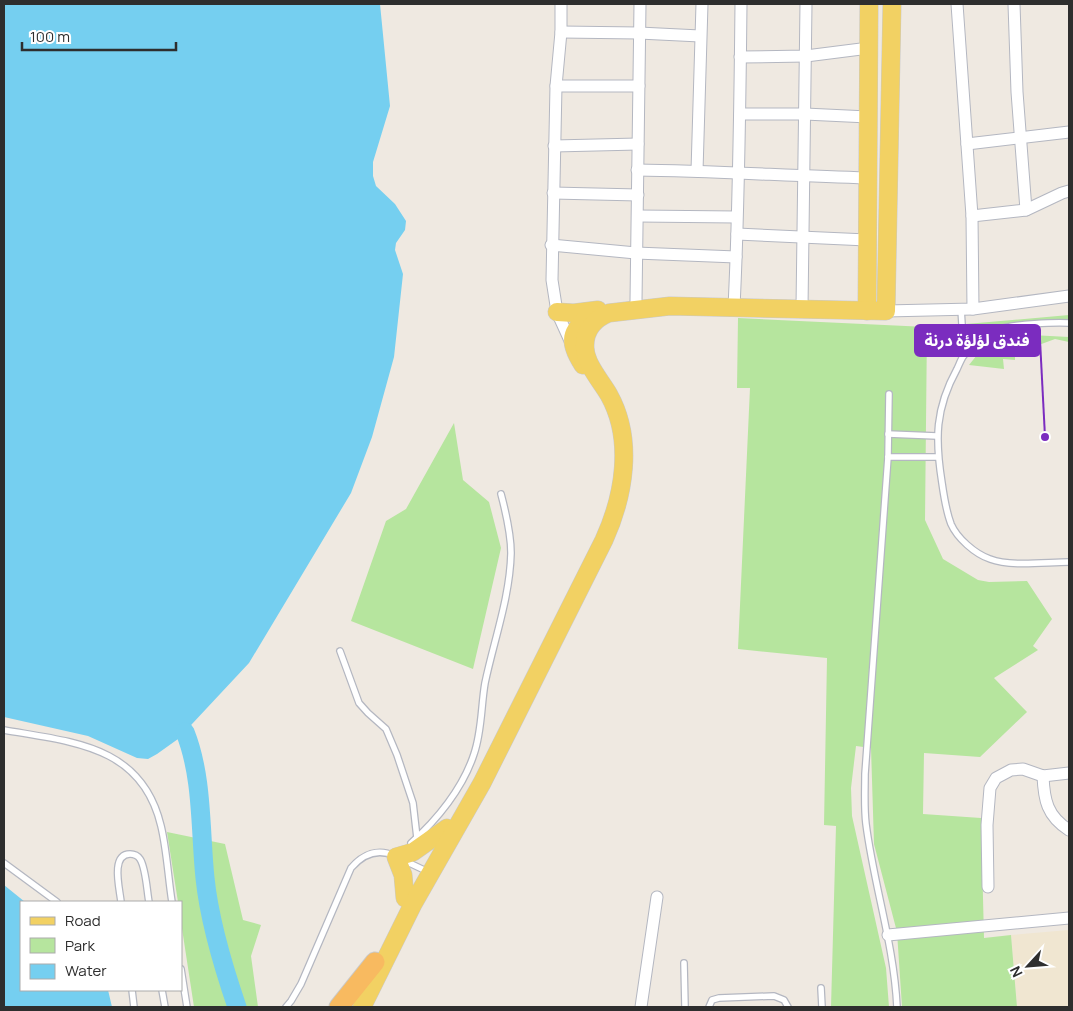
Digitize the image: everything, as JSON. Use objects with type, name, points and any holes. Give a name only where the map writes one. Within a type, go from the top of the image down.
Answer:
[{"type":"highway","points":[[339,1007],[375,962]]},
{"type":"main road","points":[[867,311],[869,4]]},
{"type":"main road","points":[[579,352],[585,346],[588,332],[592,326],[602,316],[616,311],[670,306],[886,311],[892,4]]},
{"type":"main road","points":[[557,312],[574,314],[599,310],[617,303],[636,301],[670,306]]},
{"type":"main road","points":[[354,1007],[405,898],[476,779],[603,525],[611,503],[617,470],[617,445],[614,428],[608,407],[579,352],[573,336],[578,326],[599,310]]},
{"type":"main road","points":[[362,1007],[413,904],[482,783],[604,540],[616,510],[623,478],[624,462],[621,433],[614,404],[579,352]]},
{"type":"main road","points":[[405,898],[403,875],[396,857],[412,852],[446,828]]},
{"type":"street","points":[[561,4],[554,146],[552,280],[557,312],[579,352]]},
{"type":"street","points":[[636,301],[640,4]]},
{"type":"street","points":[[697,171],[702,4]]},
{"type":"street","points":[[734,307],[736,217],[740,174],[740,4]]},
{"type":"street","points":[[802,308],[806,4]]},
{"type":"street","points":[[957,4],[972,216],[967,309]]},
{"type":"street","points":[[1014,4],[1026,210]]},
{"type":"street","points":[[561,32],[700,36]]},
{"type":"street","points":[[740,57],[806,56],[869,48]]},
{"type":"street","points":[[556,86],[639,86]]},
{"type":"street","points":[[740,114],[805,114],[868,117]]},
{"type":"street","points":[[967,144],[1069,132]]},
{"type":"street","points":[[554,146],[638,144]]},
{"type":"street","points":[[637,170],[867,178]]},
{"type":"street","points":[[972,216],[1026,210],[1069,191]]},
{"type":"street","points":[[553,193],[638,195]]},
{"type":"street","points":[[638,216],[736,217]]},
{"type":"street","points":[[737,234],[867,240]]},
{"type":"street","points":[[552,246],[636,253],[736,257]]},
{"type":"street","points":[[886,311],[967,309],[1069,296]]},
{"type":"street","points":[[988,887],[986,825],[990,788],[996,778],[1011,770],[1023,769],[1043,776],[1069,773]]},
{"type":"street","points":[[1043,776],[1044,795],[1048,808],[1057,820],[1069,830]]},
{"type":"street","points":[[642,1007],[657,897]]},
{"type":"street","points":[[888,935],[1069,918]]},
{"type":"lane","points":[[967,309],[964,355],[947,387],[940,413],[937,436],[938,458],[946,505],[952,526],[964,541],[990,560],[1011,563],[1069,562]]},
{"type":"lane","points":[[964,355],[1000,329],[1069,323]]},
{"type":"lane","points":[[889,394],[888,457],[865,782],[868,838],[894,967],[897,1007]]},
{"type":"lane","points":[[888,434],[937,436]]},
{"type":"lane","points":[[888,457],[938,458]]},
{"type":"lane","points":[[396,857],[436,818],[455,792],[476,747],[485,685],[509,581],[509,529],[501,494]]},
{"type":"lane","points":[[340,651],[359,703],[368,714],[386,729],[397,755],[413,803],[417,838]]},
{"type":"lane","points":[[4,730],[84,744],[112,757],[135,776],[148,795],[160,821],[172,901]]},
{"type":"lane","points":[[286,1007],[301,984],[352,868],[360,859],[382,852],[422,869]]},
{"type":"lane","points":[[122,901],[118,863],[122,857],[129,854],[136,855],[142,861],[149,901]]},
{"type":"lane","points":[[4,863],[56,901]]},
{"type":"lane","points":[[684,963],[685,1007]]},
{"type":"lane","points":[[182,977],[186,1007]]},
{"type":"lane","points":[[822,988],[822,1007]]},
{"type":"lane","points":[[132,991],[134,1007]]},
{"type":"lane","points":[[162,991],[165,1007]]},
{"type":"lane","points":[[709,1007],[712,1000],[718,998],[774,996],[784,1000],[788,1007]]},
{"type":"shaded area","points":[[1069,930],[1069,1007],[1017,1007],[1011,935]]},
{"type":"green space","points":[[1069,315],[1069,322],[1025,322],[1001,326],[968,348],[966,324]]},
{"type":"green space","points":[[738,318],[927,327],[925,520],[943,559],[978,580],[989,582],[1027,581],[1052,619],[1033,646],[1038,650],[994,678],[1027,712],[980,757],[924,753],[923,814],[981,818],[984,938],[1011,935],[1017,1007],[902,1007],[897,932],[874,844],[871,748],[856,746],[851,788],[852,816],[886,968],[889,1007],[831,1007],[836,826],[824,825],[827,658],[738,649],[750,388],[737,388]]},
{"type":"green space","points":[[1031,335],[1069,337],[1069,342],[1055,339],[1036,346],[1035,354],[1015,354],[1015,360],[1003,359],[1004,369],[969,365],[977,355],[1005,341]]},
{"type":"green space","points":[[454,423],[463,480],[489,502],[501,548],[473,669],[351,621],[386,521],[406,509]]},
{"type":"green space","points":[[167,832],[225,844],[243,920],[261,925],[251,956],[258,1007],[194,1007],[182,929],[182,901],[178,901]]},
{"type":"water","points":[[4,4],[380,4],[390,106],[373,162],[373,176],[376,186],[395,204],[406,221],[405,230],[396,243],[395,250],[403,274],[394,357],[372,437],[351,493],[249,663],[178,739],[148,759],[137,758],[88,736],[4,717]]},
{"type":"water","points":[[4,885],[24,901],[20,901],[20,991],[108,991],[112,1007],[4,1007]]},
{"type":"waterway","points":[[185,732],[191,749],[198,785],[205,878],[213,926],[237,1007]]},
{"type":"place","name":"فندق لؤلؤة درنة","points":[[1045,437]]}]
